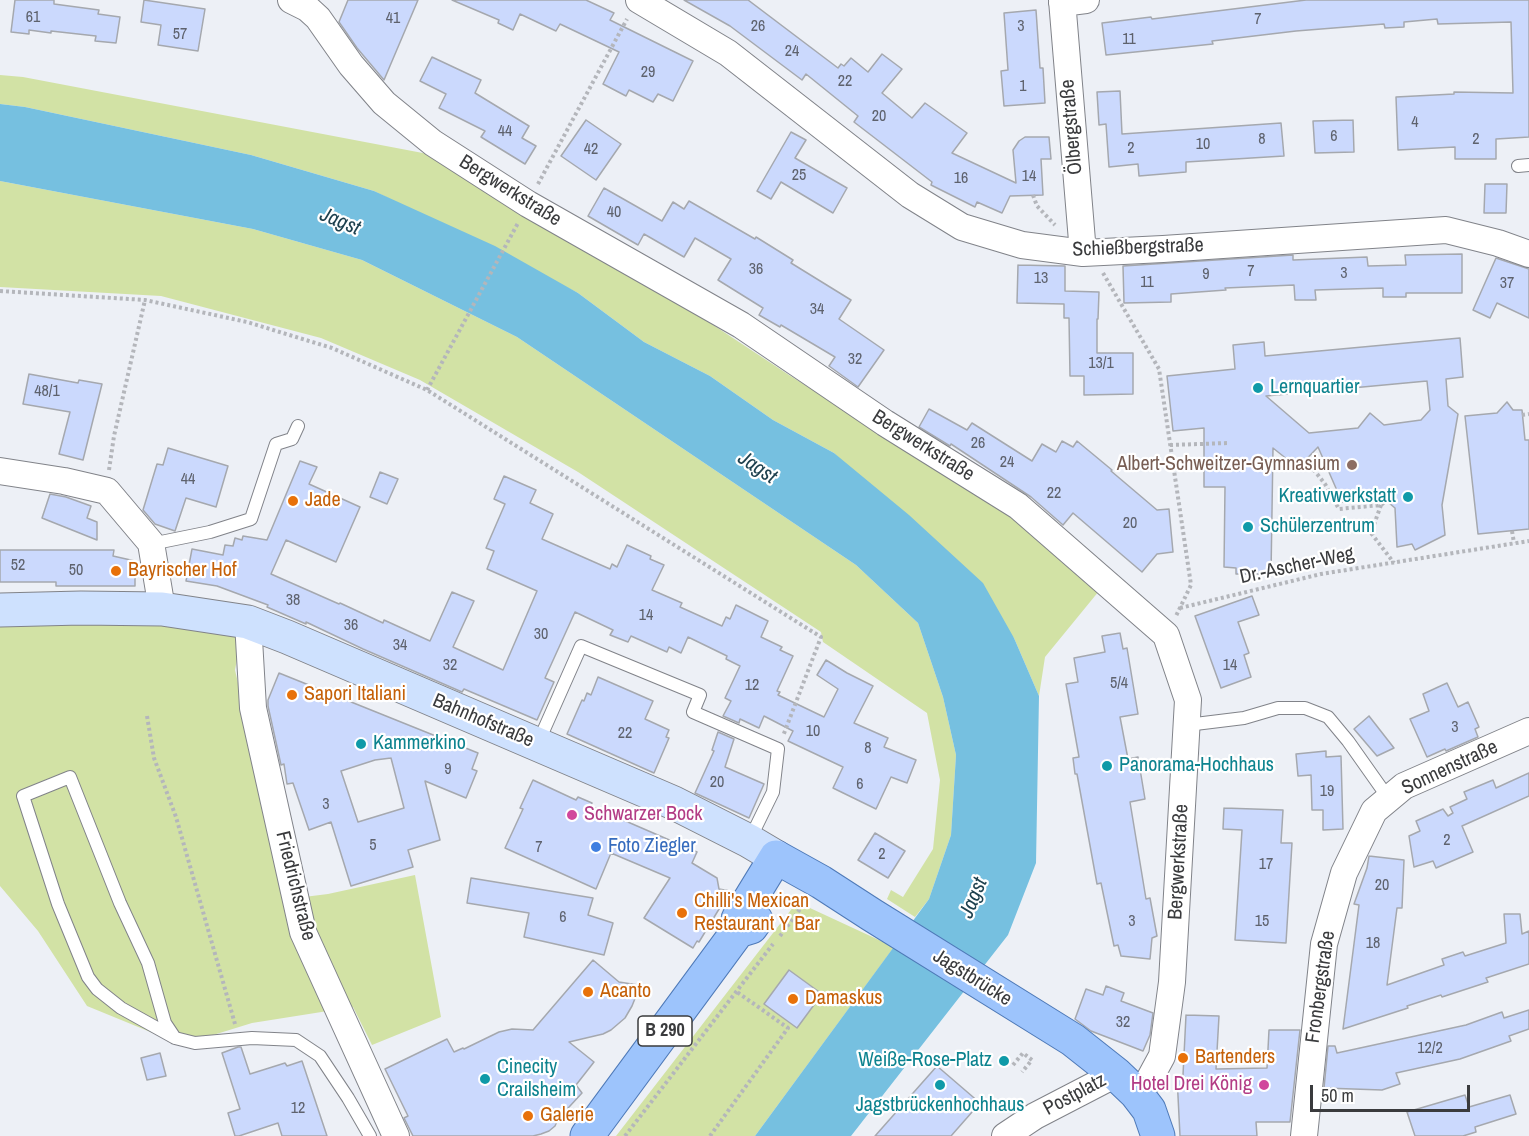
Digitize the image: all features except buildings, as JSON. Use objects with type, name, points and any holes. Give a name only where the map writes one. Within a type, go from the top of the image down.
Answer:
[{"type":"main road","name":"Bahnhofstraße","points":[[0,610],[162,609],[248,622],[674,803],[772,855]]},
{"type":"main road","name":"Jagstbrücke","points":[[772,855],[821,882],[1073,1040],[1126,1083],[1149,1110],[1158,1136]]},
{"type":"main road","name":"B 290","points":[[586,1136],[738,931],[752,927],[772,855]]},
{"type":"street","name":"Bergwerkstraße","points":[[291,0],[307,8],[318,18],[351,65],[384,103],[523,213],[741,325],[885,423],[1018,506],[1166,635],[1188,700],[1172,982],[1162,1056],[1149,1080],[1126,1083]]},
{"type":"street","name":"Ölbergstraße","points":[[1070,1],[1092,253]]},
{"type":"street","name":"Schießbergstraße","points":[[633,9],[728,53],[910,195],[962,227],[1022,245],[1092,253],[1446,230],[1498,243],[1529,255]]},
{"type":"street","points":[[0,471],[64,481],[106,491],[151,544],[162,609]]},
{"type":"street","name":"Friedrichstraße","points":[[248,622],[253,708],[303,932],[396,1136]]},
{"type":"street","name":"Sonnenstraße","points":[[1382,805],[1404,786],[1529,731]]},
{"type":"street","name":"Fronbergstraße","points":[[1304,1136],[1324,944],[1344,873],[1382,805]]},
{"type":"street","name":"Postplatz","points":[[1005,1136],[1035,1116],[1126,1083]]},
{"type":"lane","points":[[151,544],[210,532],[251,519],[276,444],[292,439],[298,426]]},
{"type":"lane","points":[[537,744],[581,646],[700,695],[693,712],[778,749],[772,792],[772,855]]},
{"type":"lane","points":[[1187,725],[1244,718],[1278,708],[1305,708],[1328,717],[1348,741],[1382,805]]},
{"type":"lane","points":[[175,1038],[165,1023],[148,963],[120,903],[70,777],[23,796],[58,904],[88,977],[97,989],[121,1008],[175,1038],[195,1043],[252,1038],[296,1040],[320,1056],[370,1136]]},
{"type":"path","points":[[427,390],[633,9]]},
{"type":"path","points":[[1033,195],[1038,206],[1054,224]]},
{"type":"path","points":[[1092,253],[1159,369],[1170,445],[1229,443]]},
{"type":"path","points":[[0,291],[145,300],[247,322],[332,348],[427,390],[821,637],[778,749]]},
{"type":"path","points":[[106,491],[114,436],[145,300]]},
{"type":"path","points":[[1522,415],[1529,414]]},
{"type":"path","name":"Dr.-Ascher-Weg","points":[[1170,445],[1191,585],[1180,609],[1321,574],[1529,541]]},
{"type":"path","points":[[1306,460],[1325,484],[1339,509],[1381,505]]},
{"type":"path","points":[[1386,501],[1381,505],[1371,533],[1394,563]]},
{"type":"path","points":[[1512,531],[1514,543]]},
{"type":"path","points":[[147,716],[154,758],[176,817],[240,1039]]},
{"type":"path","points":[[625,1136],[737,992],[788,1028],[711,1136]]},
{"type":"path","points":[[1013,1065],[1023,1053],[1032,1060],[1022,1072]]},
{"type":"green space","points":[[0,75],[23,77],[428,154],[639,276],[789,375],[921,458],[1037,534],[1099,591],[1045,657],[1039,696],[1014,638],[834,453],[773,420],[710,376],[644,342],[578,293],[374,191],[251,155],[25,107],[0,104]]},
{"type":"green space","points":[[0,181],[253,229],[362,260],[517,337],[856,565],[918,623],[943,697],[956,755],[951,835],[929,899],[915,917],[887,899],[891,890],[903,897],[933,849],[940,780],[927,713],[823,642],[821,632],[578,472],[420,380],[321,338],[161,296],[0,287]]},
{"type":"green space","points":[[184,621],[241,638],[235,670],[288,899],[328,894],[415,875],[441,1017],[372,1045],[353,1007],[252,1023],[197,1040],[170,1040],[87,1006],[38,931],[0,886],[0,622]]},
{"type":"green space","points":[[797,902],[894,947],[755,1136],[616,1136]]},
{"type":"water","name":"Jagst","points":[[0,104],[25,107],[251,155],[374,191],[495,246],[578,293],[644,342],[710,376],[773,420],[834,453],[909,515],[983,583],[1014,638],[1039,696],[1036,863],[1008,935],[851,1136],[755,1136],[929,899],[951,835],[956,755],[943,697],[918,623],[856,565],[517,337],[362,260],[253,229],[0,181]]},
{"type":"place","name":"Lernquartier","points":[[1258,388]]},
{"type":"place","name":"Albert-Schweitzer-Gymnasium","points":[[1352,465]]},
{"type":"place","name":"Kreativwerkstatt","points":[[1408,497]]},
{"type":"place","name":"Jade","points":[[293,501]]},
{"type":"place","name":"Schülerzentrum","points":[[1248,527]]},
{"type":"place","name":"Bayrischer Hof","points":[[116,571]]},
{"type":"place","name":"Sapori Italiani","points":[[292,695]]},
{"type":"place","name":"Kammerkino","points":[[361,744]]},
{"type":"place","name":"Panorama-Hochhaus","points":[[1107,766]]},
{"type":"place","name":"Schwarzer Bock","points":[[572,815]]},
{"type":"place","name":"Foto Ziegler","points":[[596,847]]},
{"type":"place","name":"Chilli's Mexican Restaurant Y Bar","points":[[682,913]]},
{"type":"place","name":"Acanto","points":[[588,992]]},
{"type":"place","name":"Damaskus","points":[[793,999]]},
{"type":"place","name":"Bartenders","points":[[1183,1058]]},
{"type":"place","name":"Weiße-Rose-Platz","points":[[1004,1061]]},
{"type":"place","name":"Cinecity Crailsheim","points":[[485,1079]]},
{"type":"place","name":"Jagstbrückenhochhaus","points":[[940,1085]]},
{"type":"place","name":"Hotel Drei König","points":[[1264,1085]]},
{"type":"place","name":"Galerie","points":[[528,1116]]}]
